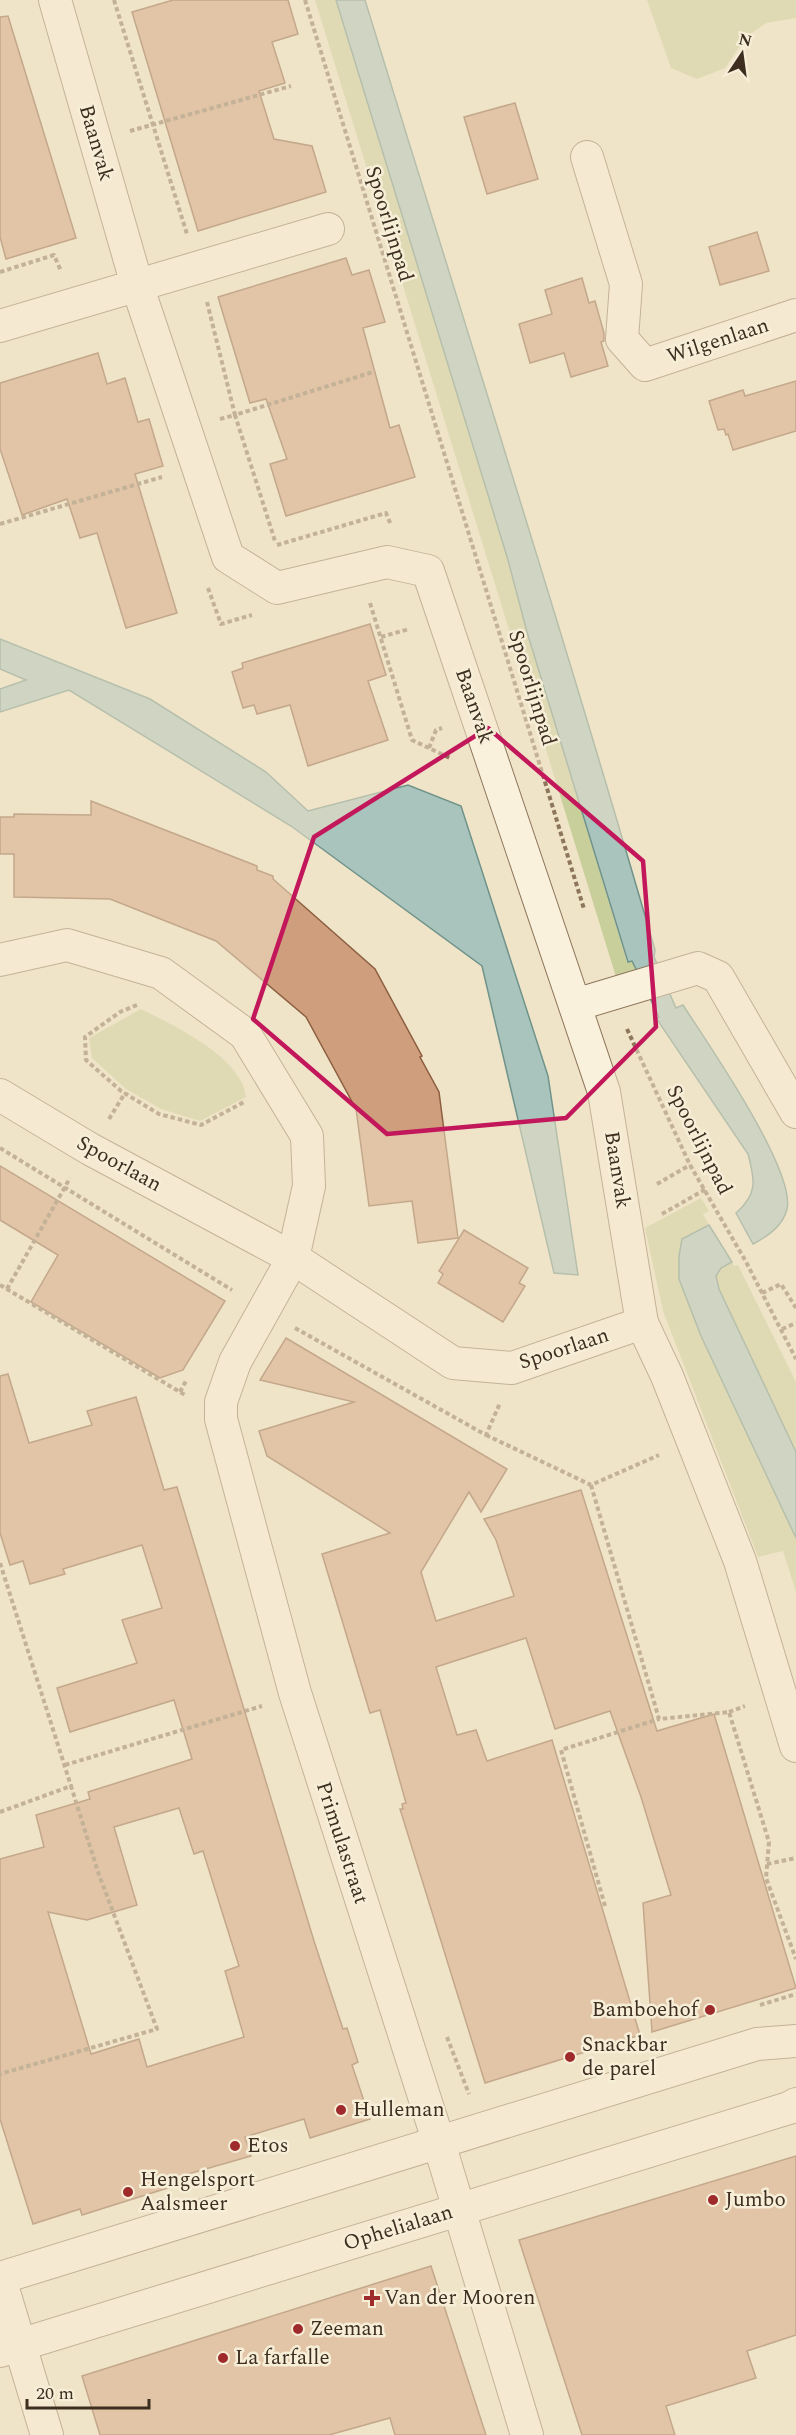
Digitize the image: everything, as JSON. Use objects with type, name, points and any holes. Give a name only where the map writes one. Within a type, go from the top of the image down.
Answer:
[{"type":"street","name":"Baanvak","points":[[55,0],[137,285],[228,557],[277,588],[387,562],[428,571],[604,1092],[642,1323]]},
{"type":"street","name":"Wilgenlaan","points":[[587,157],[626,284],[622,339],[645,365],[796,315]]},
{"type":"street","points":[[0,326],[328,229]]},
{"type":"street","name":"Primulastraat","points":[[0,960],[67,945],[161,972],[182,985],[245,1034],[307,1136],[309,1186],[293,1258],[235,1362],[221,1402],[221,1419],[295,1693],[439,2144],[457,2210],[527,2435]]},
{"type":"street","points":[[575,1005],[698,968],[718,978],[796,1112]]},
{"type":"street","name":"Spoorlaan","points":[[0,1095],[90,1149],[293,1258],[453,1363],[516,1366],[642,1323]]},
{"type":"street","points":[[642,1323],[693,1441],[740,1561],[796,1746]]},
{"type":"street","points":[[47,2435],[9,2348],[0,2278],[757,2044],[796,2041]]},
{"type":"street","name":"Ophelialaan","points":[[9,2348],[796,2104]]},
{"type":"path","points":[[114,0],[198,267],[235,415],[289,585]]},
{"type":"path","name":"Spoorlijnpad","points":[[305,0],[586,915]]},
{"type":"path","points":[[95,141],[291,86]]},
{"type":"path","points":[[235,415],[373,372]]},
{"type":"path","points":[[0,524],[197,466]]},
{"type":"path","points":[[359,569],[412,740],[499,781]]},
{"type":"path","points":[[429,748],[436,730]]},
{"type":"path","points":[[182,985],[120,1012],[85,1037],[86,1060],[121,1091],[159,1114],[201,1125],[252,1098]]},
{"type":"path","name":"Spoorlijnpad","points":[[616,992],[690,1165],[706,1189],[745,1260],[796,1359]]},
{"type":"path","points":[[0,1148],[264,1310],[486,1435],[591,1485],[659,1719]]},
{"type":"path","points":[[7,1289],[64,1187]]},
{"type":"path","points":[[627,1234],[706,1189]]},
{"type":"path","points":[[762,1293],[781,1284],[796,1308]]},
{"type":"path","points":[[0,1285],[189,1398],[221,1402]]},
{"type":"path","points":[[782,1329],[796,1323]]},
{"type":"path","points":[[486,1435],[516,1366]]},
{"type":"path","points":[[591,1485],[693,1441]]},
{"type":"path","points":[[0,1563],[98,1872],[157,2029],[0,2074]]},
{"type":"path","points":[[65,1765],[268,1705],[295,1693]]},
{"type":"path","points":[[605,1906],[561,1750],[659,1719],[729,1712],[769,1842],[766,1878],[796,1959]]},
{"type":"path","points":[[0,1812],[71,1786]]},
{"type":"path","points":[[767,1864],[796,1858]]},
{"type":"path","points":[[444,2029],[470,2094]]},
{"type":"highlighted area","points":[[488,728],[643,861],[656,1027],[566,1118],[387,1134],[253,1019],[314,837]]},
{"type":"green space","points":[[315,0],[336,0],[508,560],[527,632],[627,962],[632,961],[637,971],[616,977]]},
{"type":"green space","points":[[647,0],[796,0],[796,18],[766,23],[746,37],[725,68],[697,79],[671,68]]},
{"type":"green space","points":[[141,1009],[204,1044],[220,1056],[233,1069],[242,1083],[246,1097],[200,1121],[161,1109],[126,1089],[92,1058],[89,1038]]},
{"type":"green space","points":[[701,1198],[709,1211],[703,1214],[709,1225],[682,1239],[679,1279],[701,1336],[796,1538],[796,1592],[783,1551],[758,1557],[663,1311],[645,1228]]},
{"type":"green space","points":[[732,1262],[734,1266],[738,1265],[796,1382],[796,1452],[719,1289],[716,1276],[721,1268]]},
{"type":"water","points":[[336,0],[365,0],[585,712],[655,950],[654,957],[676,1008],[683,1005],[747,1106],[778,1166],[786,1191],[787,1209],[782,1221],[769,1234],[753,1244],[736,1213],[748,1199],[753,1186],[748,1154],[656,1018],[659,1017],[632,961],[628,962],[527,632],[508,560]]},
{"type":"water","points":[[0,639],[150,699],[266,772],[308,811],[408,785],[461,806],[548,1076],[578,1275],[554,1273],[482,966],[291,826],[69,690],[0,712],[0,689],[26,680],[0,669]]},
{"type":"water","points":[[709,1225],[732,1262],[721,1268],[716,1276],[719,1289],[796,1452],[796,1538],[701,1336],[679,1279],[682,1239]]},
{"type":"building","points":[[173,0],[288,0],[298,34],[272,42],[285,83],[259,91],[274,139],[312,146],[326,192],[198,231],[132,12]]},
{"type":"building","points":[[8,16],[76,238],[6,259],[0,237],[0,17]]},
{"type":"building","points":[[515,103],[538,179],[487,194],[464,117]]},
{"type":"building","points":[[757,232],[769,271],[720,285],[709,247]]},
{"type":"building","points":[[346,258],[352,275],[369,270],[385,322],[363,328],[390,428],[399,425],[415,477],[286,516],[270,464],[287,459],[266,399],[250,403],[218,297]]},
{"type":"building","points":[[582,278],[589,303],[595,301],[604,333],[604,341],[601,342],[608,366],[571,377],[564,353],[530,363],[519,324],[552,314],[545,290]]},
{"type":"building","points":[[98,353],[107,384],[125,378],[138,422],[149,419],[163,466],[135,474],[177,613],[126,628],[97,533],[80,538],[67,499],[22,515],[0,449],[0,383]]},
{"type":"building","points":[[796,381],[796,431],[733,450],[728,434],[726,435],[724,429],[718,430],[709,401],[743,390],[745,396]]},
{"type":"building","points":[[370,624],[386,675],[368,681],[388,740],[308,766],[290,705],[257,714],[254,705],[243,708],[232,672],[243,668],[242,663]]},
{"type":"building","points":[[91,801],[257,866],[257,870],[273,876],[273,879],[375,969],[439,1092],[458,1238],[418,1243],[412,1201],[369,1206],[356,1109],[306,1017],[216,941],[110,899],[14,897],[14,854],[0,854],[0,817],[14,817],[14,814],[91,815]]},
{"type":"building","points":[[0,1166],[225,1301],[183,1370],[160,1378],[31,1302],[58,1255],[0,1220]]},
{"type":"building","points":[[464,1230],[528,1268],[519,1283],[525,1286],[503,1322],[438,1283],[443,1274],[439,1271]]},
{"type":"building","points":[[286,1338],[507,1469],[481,1512],[469,1492],[421,1572],[436,1621],[514,1596],[496,1540],[484,1519],[581,1490],[657,1731],[714,1714],[796,1988],[652,2032],[643,1903],[671,1895],[641,1797],[610,1711],[555,1729],[526,1638],[436,1667],[457,1735],[476,1730],[487,1761],[552,1740],[640,2035],[485,2083],[400,1809],[403,1809],[402,1804],[406,1803],[380,1710],[370,1713],[322,1554],[390,1533],[267,1456],[259,1431],[354,1402],[260,1380]]},
{"type":"building","points":[[8,1374],[29,1443],[92,1425],[87,1411],[136,1397],[164,1490],[177,1487],[314,1941],[343,2029],[347,2028],[358,2062],[352,2065],[370,2119],[310,2138],[304,2119],[245,2137],[251,2156],[188,2174],[190,2181],[82,2215],[80,2209],[33,2224],[0,2119],[0,1859],[44,1847],[36,1815],[90,1799],[88,1792],[192,1759],[174,1700],[70,1732],[57,1688],[137,1663],[122,1620],[162,1608],[142,1545],[63,1569],[65,1574],[30,1584],[23,1561],[10,1565],[0,1533],[0,1376]],"holes":[[[179,1808],[194,1854],[203,1851],[239,1966],[225,1971],[244,2037],[147,2067],[139,2039],[91,2054],[48,1912],[87,1920],[137,1905],[114,1827]]]},
{"type":"building","points":[[796,2156],[796,2335],[747,2351],[756,2378],[666,2406],[675,2435],[582,2435],[519,2240]]},
{"type":"building","points":[[431,2266],[486,2435],[395,2435],[390,2418],[329,2435],[100,2435],[82,2376]]},
{"type":"place","name":"Bamboehof","points":[[710,2010]]},
{"type":"place","name":"Snackbar de parel","points":[[570,2057]]},
{"type":"place","name":"Hulleman","points":[[341,2110]]},
{"type":"place","name":"Etos","points":[[235,2146]]},
{"type":"place","name":"Hengelsport Aalsmeer","points":[[128,2192]]},
{"type":"place","name":"Jumbo","points":[[713,2200]]},
{"type":"place","name":"Van der Mooren","points":[[372,2298]]},
{"type":"place","name":"Zeeman","points":[[298,2329]]},
{"type":"place","name":"La farfalle","points":[[223,2358]]}]
